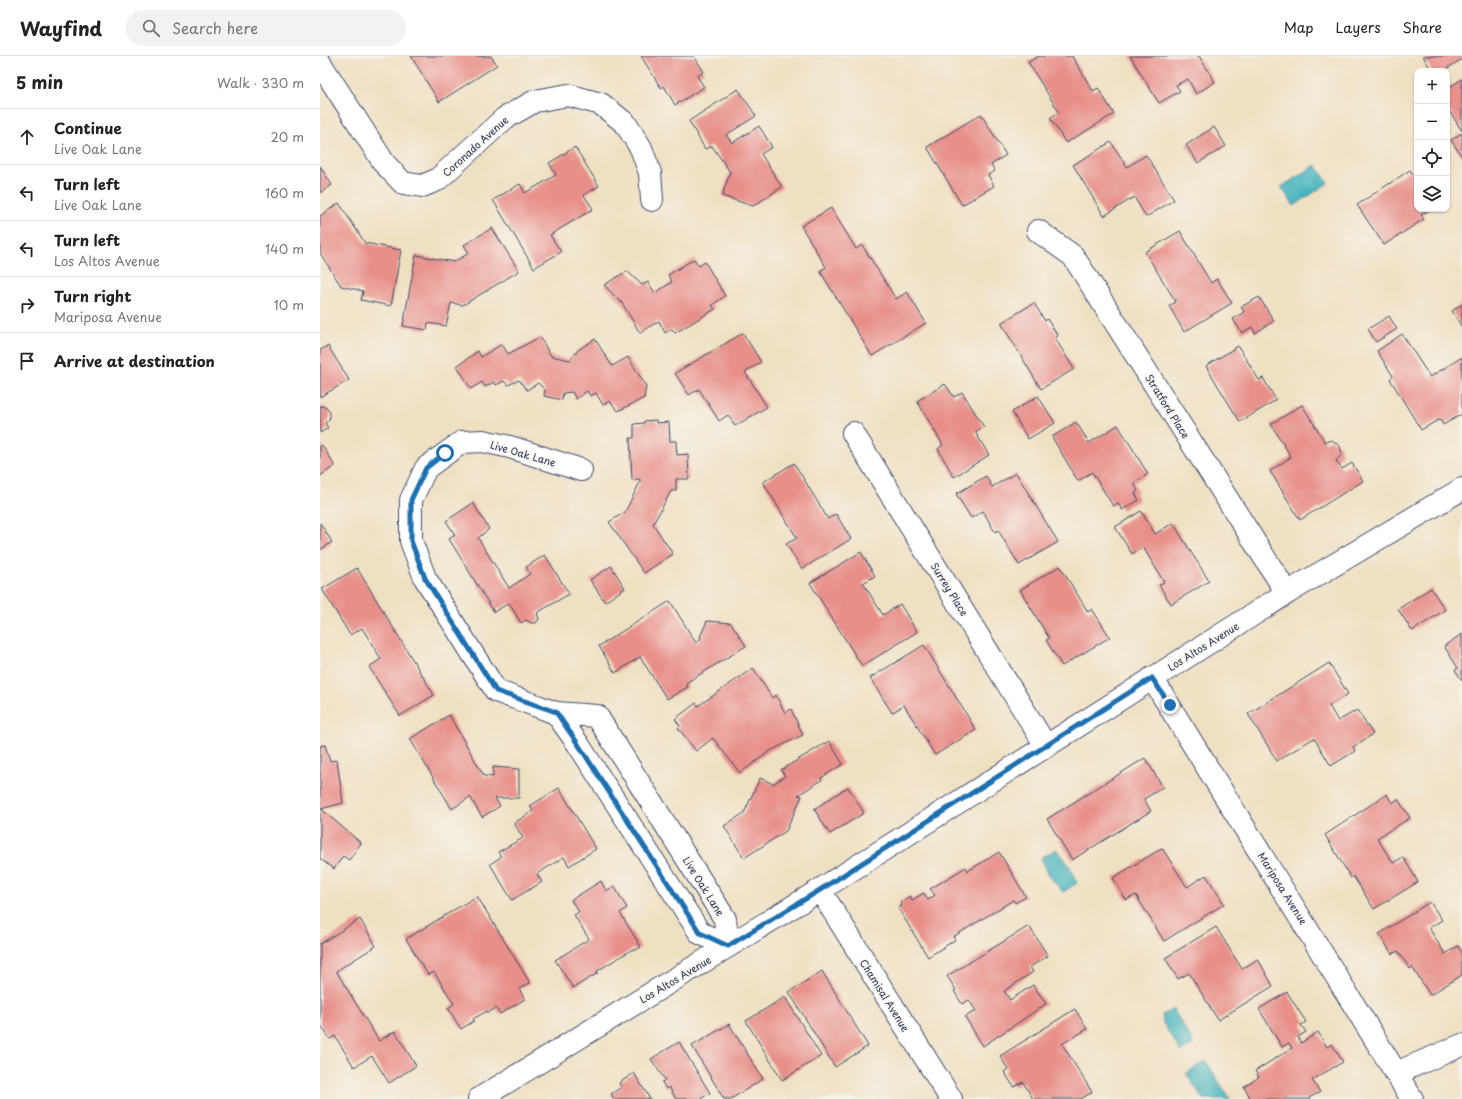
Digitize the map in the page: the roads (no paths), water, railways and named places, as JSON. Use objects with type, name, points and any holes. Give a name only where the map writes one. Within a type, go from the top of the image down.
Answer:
[{"type":"street","name":"Coronado Avenue","points":[[320,63],[384,163],[403,183],[422,186],[438,180],[505,118],[535,101],[568,95],[601,104],[625,123],[641,148],[650,173],[652,200]]},
{"type":"street","name":"Stratford Place","points":[[1038,231],[1073,256],[1287,593]]},
{"type":"street","name":"Surrey Place","points":[[852,433],[1046,746]]},
{"type":"street","name":"Live Oak Lane","points":[[581,470],[510,447],[483,441],[462,442],[426,468],[411,500],[411,541],[425,578],[496,691],[556,712],[597,716],[725,919],[728,946]]},
{"type":"street","name":"Los Altos Avenue","points":[[482,1098],[820,890],[1287,593],[1462,489]]},
{"type":"street","name":"Mariposa Avenue","points":[[1152,678],[1412,1099]]},
{"type":"street","points":[[556,712],[700,933],[728,946]]},
{"type":"street","name":"Chamisal Avenue","points":[[820,890],[951,1099]]},
{"type":"street","points":[[1396,1072],[1462,1045]]},
{"type":"water","points":[[1316,165],[1328,183],[1294,206],[1281,187]]},
{"type":"water","points":[[1056,849],[1069,865],[1077,883],[1063,892],[1050,877],[1041,858]]},
{"type":"water","points":[[1173,1009],[1194,1044],[1181,1052],[1163,1023],[1162,1015]]},
{"type":"water","points":[[1206,1061],[1230,1099],[1203,1099],[1186,1073]]}]
